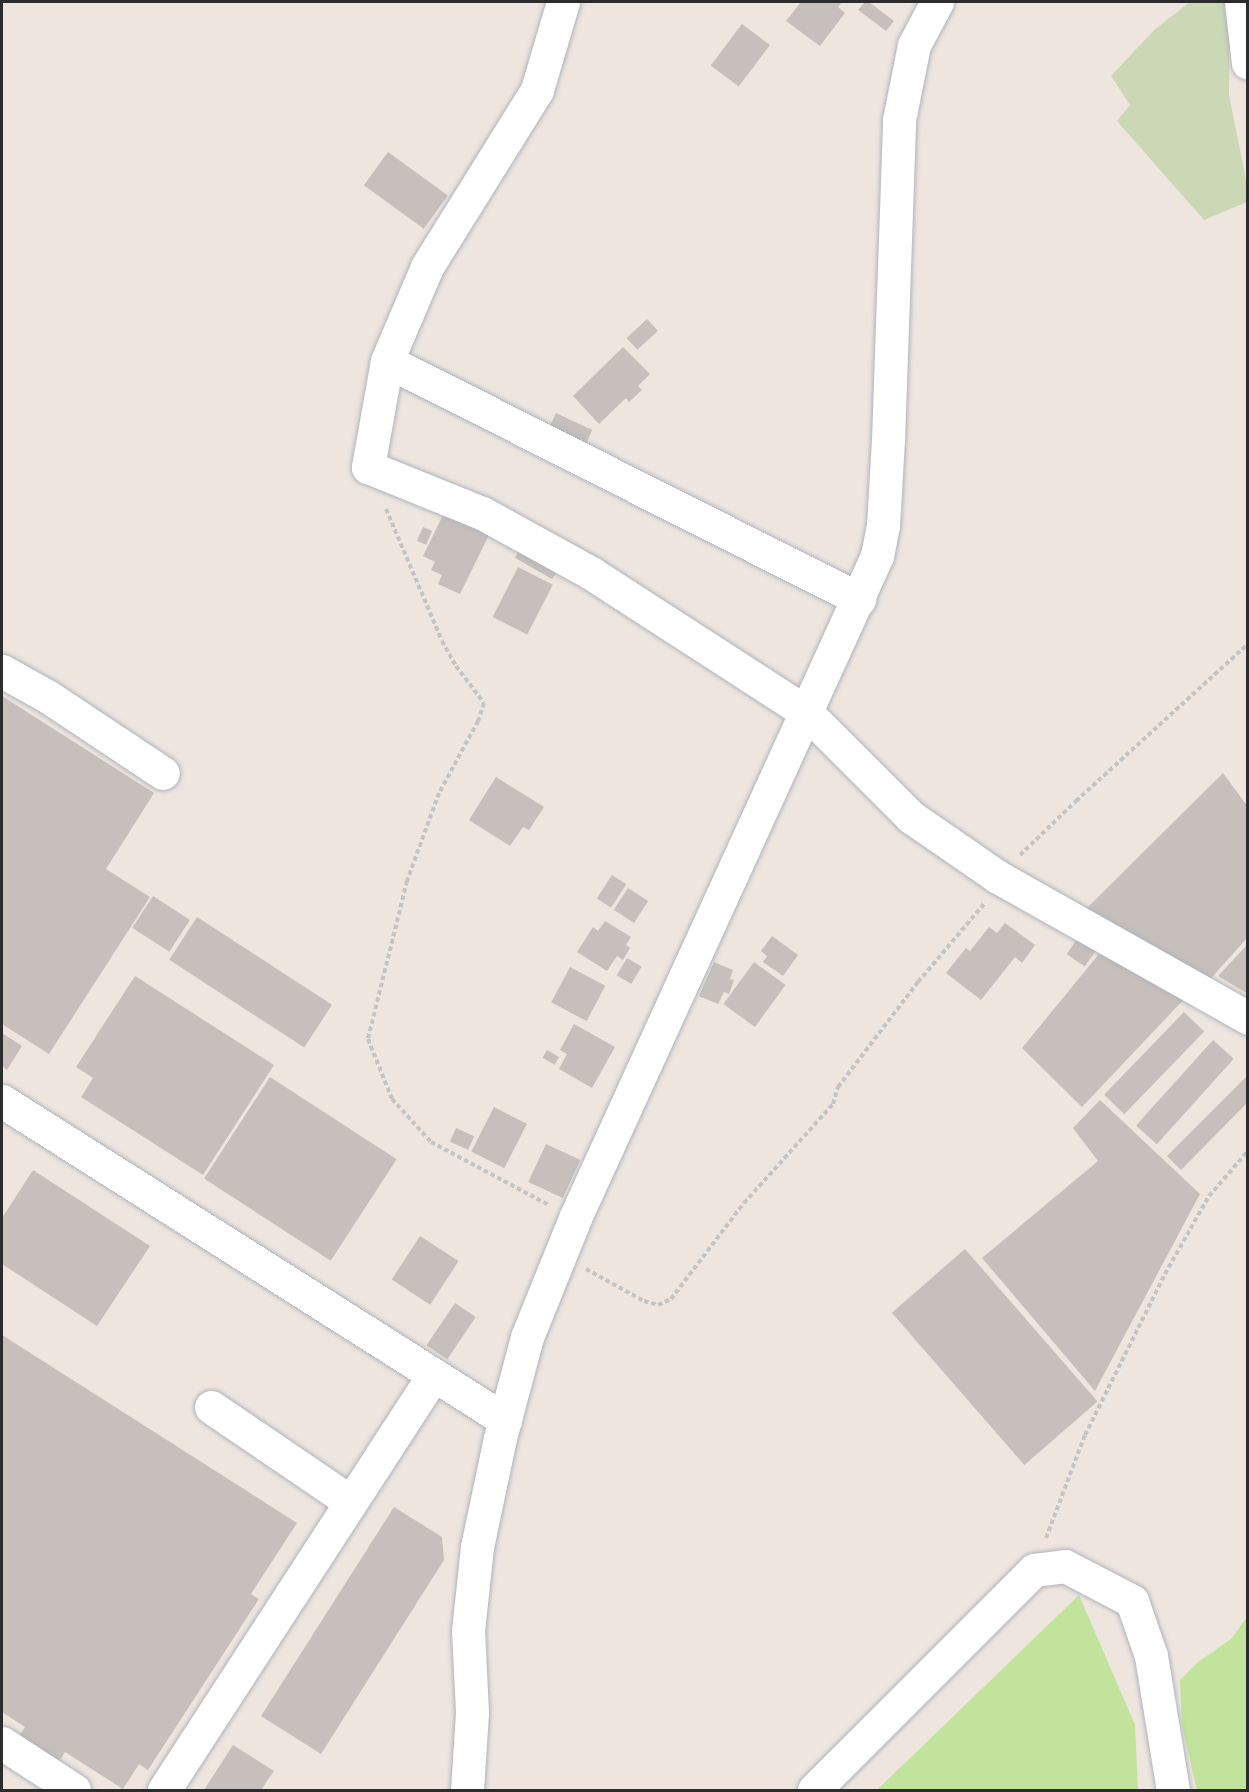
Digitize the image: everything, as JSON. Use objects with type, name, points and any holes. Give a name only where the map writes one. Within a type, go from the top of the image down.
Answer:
[{"type":"street","points":[[563,2],[537,90],[427,267],[387,362],[368,467],[482,513],[581,568],[807,712],[911,817],[1002,879],[1248,1018]]},
{"type":"street","points":[[467,1791],[472,1712],[468,1630],[477,1547],[505,1420],[527,1337],[574,1218],[877,556],[883,526],[899,120],[914,45],[937,2]]},
{"type":"street","points":[[1241,2],[1248,63]]},
{"type":"street","points":[[387,362],[859,599]]},
{"type":"street","points":[[2,671],[47,696],[163,773]]},
{"type":"street","points":[[6,1114],[505,1420]]},
{"type":"street","points":[[164,1791],[434,1375]]},
{"type":"street","points":[[211,1407],[351,1502]]},
{"type":"street","points":[[814,1791],[1034,1570],[1065,1566],[1132,1601],[1151,1656],[1173,1791]]},
{"type":"street","points":[[2,1743],[74,1791]]},
{"type":"path","points":[[368,467],[442,640],[456,666],[484,703],[478,721],[439,793],[407,881],[368,1039],[392,1099],[431,1142],[574,1218]]},
{"type":"path","points":[[556,1260],[600,1275],[644,1301],[658,1305],[671,1299],[744,1203],[832,1104],[838,1087],[918,982],[1002,879],[1076,801],[1248,644]]},
{"type":"path","points":[[1034,1570],[1085,1436],[1164,1275],[1209,1196],[1248,1151]]},
{"type":"green space","points":[[1190,2],[1230,2],[1229,95],[1247,185],[1247,202],[1204,220],[1117,121],[1130,105],[1111,76],[1154,30]]},
{"type":"green space","points":[[1079,1595],[1135,1725],[1138,1790],[877,1790]]},
{"type":"green space","points":[[1247,1617],[1247,1790],[1197,1790],[1182,1726],[1180,1680],[1198,1662],[1231,1639]]},
{"type":"building","points":[[801,2],[842,2],[838,7],[845,13],[820,46],[786,21]]},
{"type":"building","points":[[865,2],[869,2],[894,21],[886,31],[858,10]]},
{"type":"building","points":[[742,24],[770,45],[739,87],[711,66]]},
{"type":"building","points":[[388,152],[448,195],[424,229],[364,185]]},
{"type":"building","points":[[647,319],[658,331],[637,350],[627,338]]},
{"type":"building","points":[[623,347],[650,374],[638,386],[642,390],[629,402],[626,398],[599,424],[573,396]]},
{"type":"building","points":[[556,413],[592,430],[583,451],[546,434]]},
{"type":"building","points":[[445,511],[490,533],[460,594],[438,584],[442,575],[431,570],[435,562],[423,556]]},
{"type":"building","points":[[423,527],[432,531],[426,545],[417,541]]},
{"type":"building","points":[[523,544],[560,566],[552,579],[515,558]]},
{"type":"building","points":[[518,567],[553,585],[527,635],[493,617]]},
{"type":"building","points":[[2,696],[154,793],[106,869],[150,897],[49,1054],[2,1024]]},
{"type":"building","points":[[1223,773],[1248,807],[1248,937],[1205,985],[1080,915]]},
{"type":"building","points":[[496,777],[544,807],[529,830],[523,827],[510,846],[469,820]]},
{"type":"building","points":[[612,875],[626,884],[611,908],[597,898]]},
{"type":"building","points":[[628,888],[648,901],[634,923],[614,910]]},
{"type":"building","points":[[153,896],[190,920],[169,952],[132,928]]},
{"type":"building","points":[[197,917],[332,1005],[304,1047],[169,960]]},
{"type":"building","points":[[605,921],[631,937],[626,945],[630,948],[623,960],[617,956],[607,971],[577,952],[593,927],[598,931]]},
{"type":"building","points":[[1005,923],[1035,945],[1022,963],[1015,957],[981,1000],[946,973],[966,948],[970,951],[989,927],[997,933]]},
{"type":"building","points":[[772,936],[798,955],[783,976],[763,962],[767,956],[761,951]]},
{"type":"building","points":[[1079,936],[1097,948],[1085,967],[1067,954]]},
{"type":"building","points":[[1248,944],[1248,994],[1218,976]]},
{"type":"building","points":[[1103,949],[1188,995],[1082,1107],[1022,1048]]},
{"type":"building","points":[[627,958],[642,967],[631,984],[617,975]]},
{"type":"building","points":[[714,962],[733,970],[730,979],[734,980],[729,994],[724,992],[718,1004],[699,996]]},
{"type":"building","points":[[754,962],[786,985],[755,1027],[723,1004]]},
{"type":"building","points":[[570,967],[605,986],[587,1021],[551,1002]]},
{"type":"building","points":[[135,976],[274,1065],[203,1175],[81,1097],[93,1078],[76,1067]]},
{"type":"building","points":[[1184,1012],[1204,1031],[1124,1114],[1104,1095]]},
{"type":"building","points":[[574,1024],[615,1047],[592,1088],[559,1069],[567,1054],[560,1050]]},
{"type":"building","points":[[2,1033],[22,1046],[7,1070],[2,1066]]},
{"type":"building","points":[[1213,1040],[1234,1059],[1157,1144],[1136,1125]]},
{"type":"building","points":[[547,1050],[559,1057],[555,1065],[542,1058]]},
{"type":"building","points":[[1248,1075],[1248,1102],[1181,1170],[1167,1156]]},
{"type":"building","points":[[270,1077],[397,1159],[331,1261],[204,1178]]},
{"type":"building","points":[[1100,1100],[1200,1194],[1095,1391],[982,1258],[1098,1161],[1073,1128]]},
{"type":"building","points":[[494,1107],[527,1124],[504,1168],[471,1152]]},
{"type":"building","points":[[456,1128],[474,1136],[468,1150],[450,1142]]},
{"type":"building","points":[[546,1144],[580,1160],[563,1198],[528,1182]]},
{"type":"building","points":[[33,1170],[150,1246],[97,1326],[2,1264],[2,1218]]},
{"type":"building","points":[[420,1236],[459,1261],[430,1305],[392,1280]]},
{"type":"building","points":[[965,1249],[1098,1401],[1024,1465],[892,1313]]},
{"type":"building","points":[[455,1303],[476,1317],[447,1359],[426,1345]]},
{"type":"building","points":[[2,1335],[297,1523],[251,1594],[259,1599],[148,1770],[139,1764],[123,1789],[65,1752],[56,1767],[16,1741],[25,1727],[2,1712]]},
{"type":"building","points":[[394,1507],[442,1537],[444,1560],[321,1754],[261,1716]]},
{"type":"building","points":[[233,1745],[274,1771],[261,1790],[204,1790]]}]
